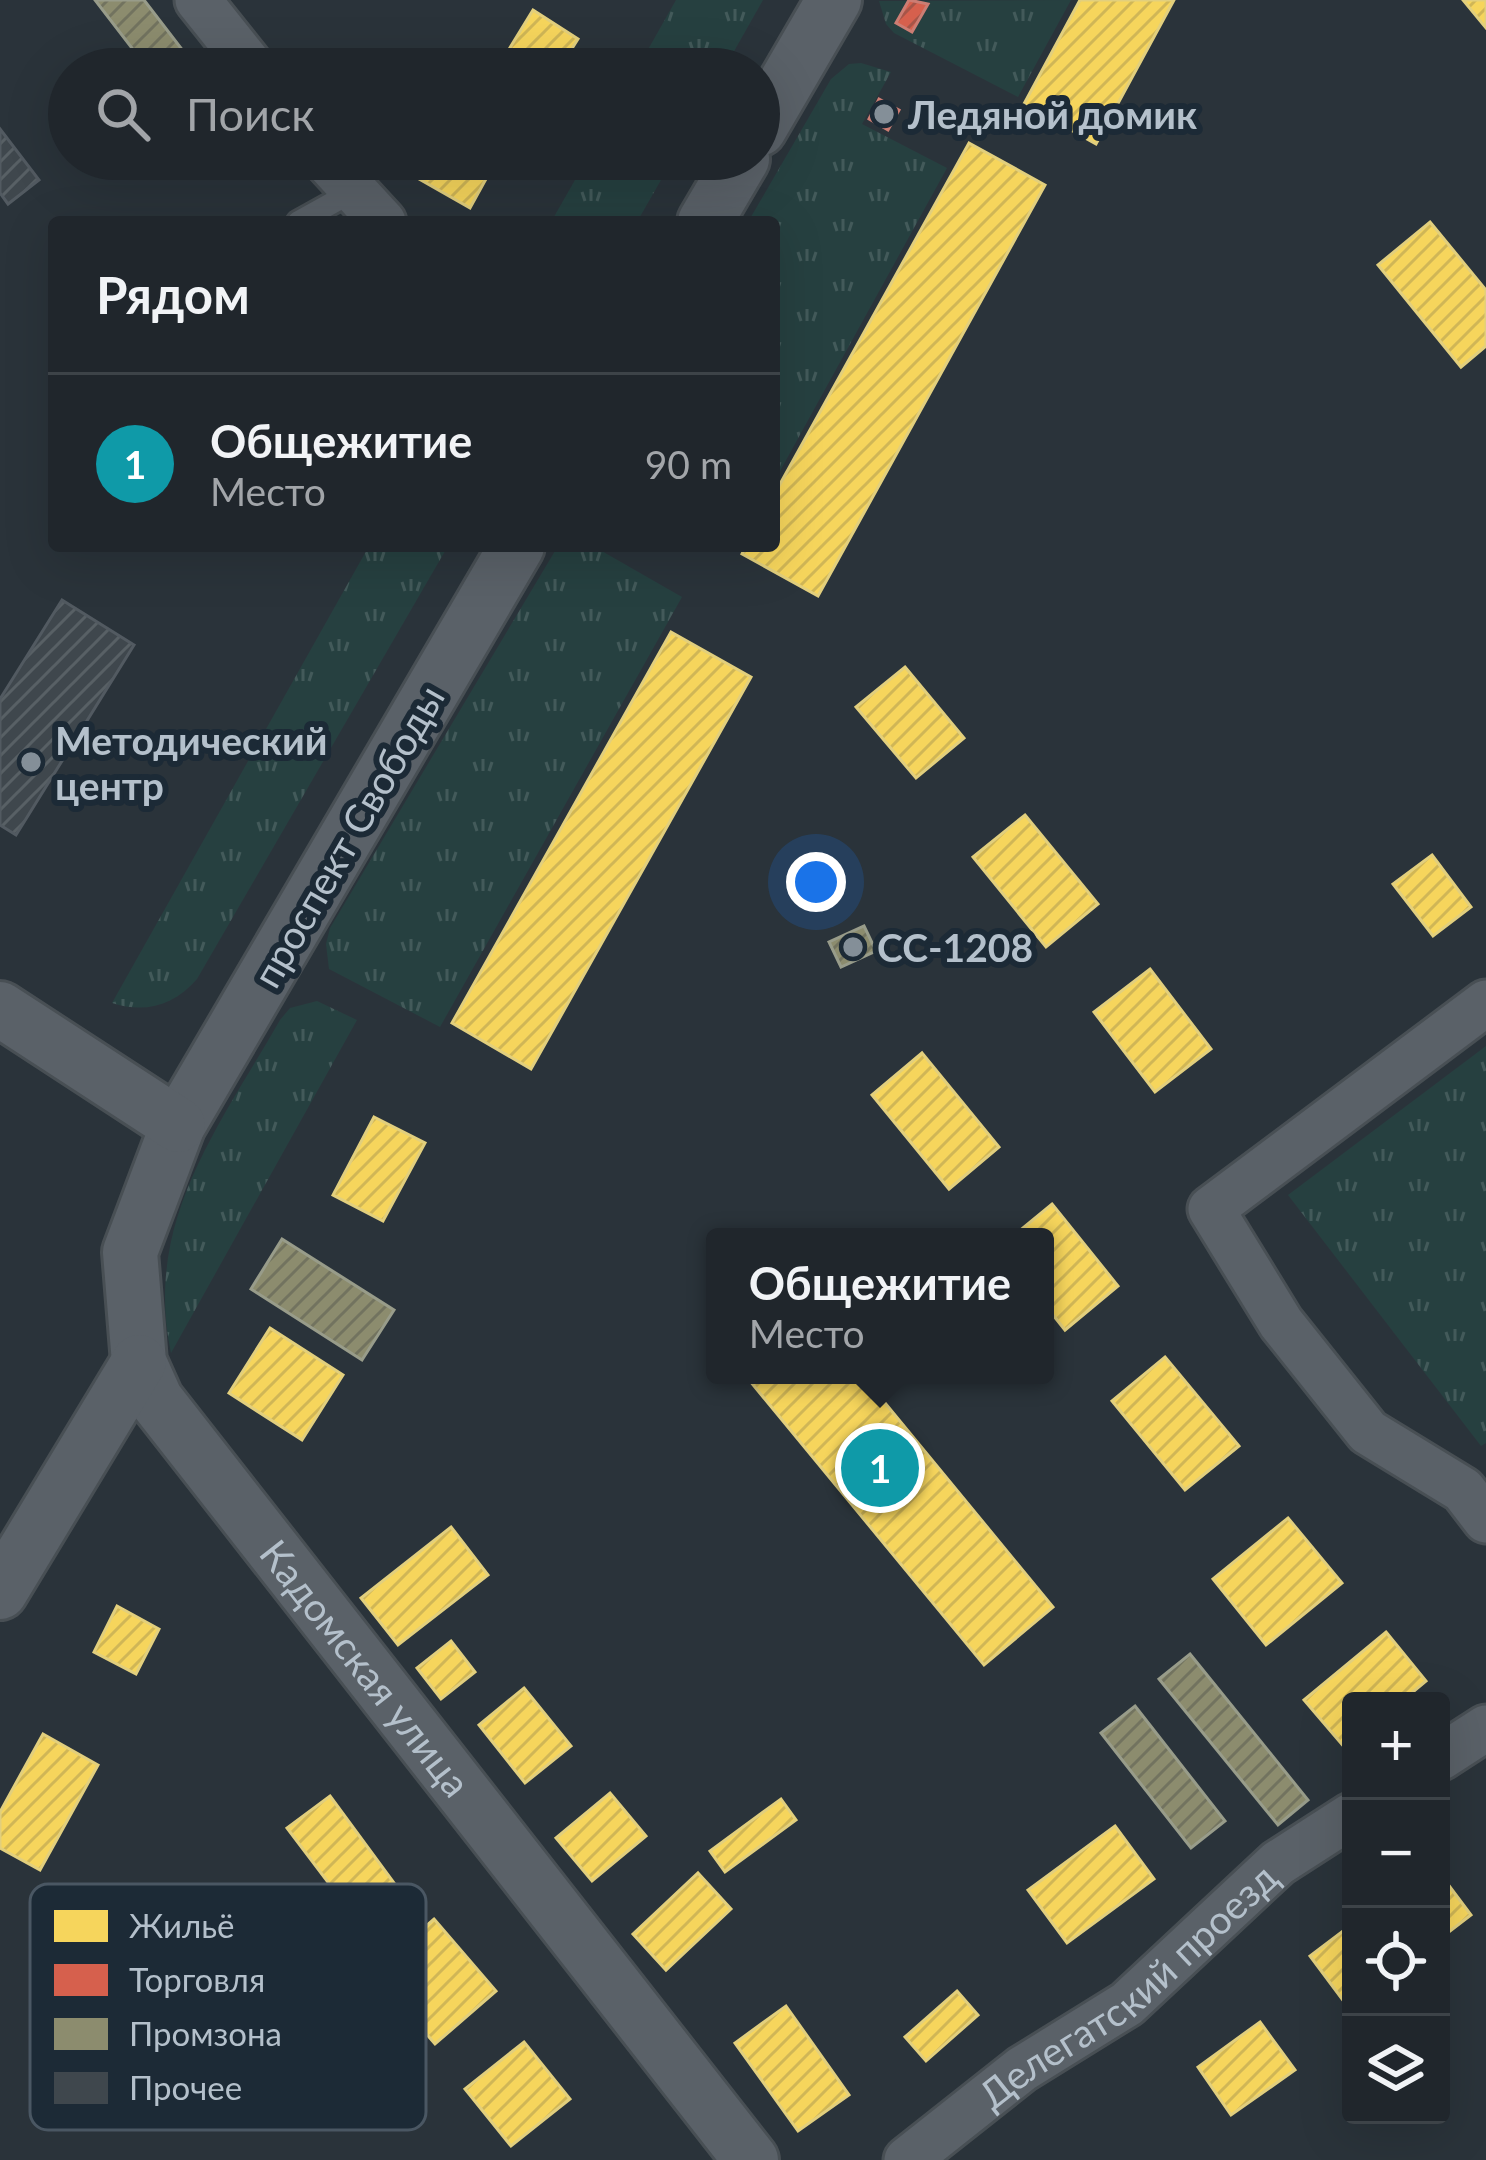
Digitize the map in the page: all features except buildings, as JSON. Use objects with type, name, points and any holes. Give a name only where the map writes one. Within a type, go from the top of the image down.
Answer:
[{"type":"street","points":[[198,0],[236,48]]},
{"type":"street","points":[[780,93],[834,0]]},
{"type":"street","points":[[709,216],[730,180]]},
{"type":"street","name":"проспект Свободы","points":[[178,1125],[514,552]]},
{"type":"street","points":[[1486,1004],[1211,1209],[1281,1323],[1368,1432],[1463,1490],[1486,1520]]},
{"type":"street","points":[[0,1009],[178,1125]]},
{"type":"street","name":"Кадомская улица","points":[[178,1125],[130,1252],[140,1362],[156,1400],[751,2160]]},
{"type":"street","points":[[0,1592],[140,1362]]},
{"type":"street","points":[[1450,1751],[1486,1728]]},
{"type":"street","name":"Делегатский проезд","points":[[907,2160],[1022,2069],[1127,2004],[1278,1863],[1342,1822]]},
{"type":"lane","points":[[309,216],[353,191]]},
{"type":"green space","points":[[676,0],[763,0],[736,48],[649,48]]},
{"type":"green space","points":[[1071,0],[1018,97],[894,33],[879,1]]},
{"type":"green space","points":[[849,64],[891,72],[862,124],[947,168],[780,471],[780,216],[751,216],[772,180],[780,180],[780,167],[831,79]]},
{"type":"green space","points":[[575,180],[661,180],[640,216],[554,216]]},
{"type":"green space","points":[[366,552],[445,552],[197,979],[159,1005],[136,1008],[112,1003]]},
{"type":"green space","points":[[554,552],[603,552],[682,597],[440,1027],[329,969],[326,944],[330,928]]},
{"type":"green space","points":[[317,1001],[357,1020],[171,1353],[165,1305],[168,1261],[192,1178],[280,1020],[290,1008]]},
{"type":"green space","points":[[1486,1046],[1486,1443],[1481,1446],[1288,1195]]},
{"type":"place","name":"Ледяной домик","points":[[884,114]]},
{"type":"place","name":"Методический центр","points":[[31,762]]},
{"type":"place","name":"СС-1208","points":[[853,947]]},
{"type":"place","name":"Общежитие","points":[[880,1468]]}]
